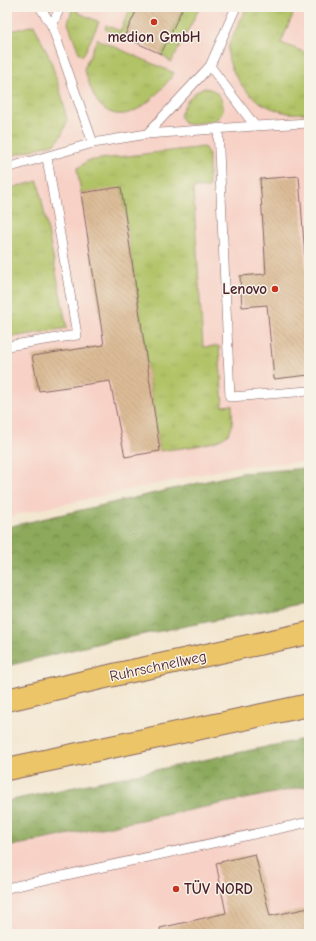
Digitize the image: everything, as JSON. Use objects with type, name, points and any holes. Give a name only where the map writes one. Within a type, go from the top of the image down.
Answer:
[{"type":"highway","name":"Ruhrschnellweg","points":[[7,700],[118,674],[309,633]]},
{"type":"highway","points":[[7,769],[309,705]]},
{"type":"lane","points":[[40,7],[52,26],[93,143]]},
{"type":"lane","points":[[52,26],[60,7]]},
{"type":"lane","points":[[147,134],[210,66],[236,7]]},
{"type":"lane","points":[[210,66],[255,126]]},
{"type":"lane","points":[[7,168],[47,158],[93,143],[147,134],[309,123]]},
{"type":"lane","points":[[218,128],[230,397],[309,391]]},
{"type":"lane","points":[[7,346],[77,335],[47,158]]},
{"type":"lane","points":[[7,888],[309,822]]},
{"type":"shaded area","points":[[7,7],[309,7],[309,461],[239,466],[19,514],[7,519]]},
{"type":"shaded area","points":[[309,786],[309,934],[7,934],[7,847]]},
{"type":"green space","points":[[73,7],[79,7],[77,12],[99,22],[82,56],[79,53],[68,23]]},
{"type":"green space","points":[[131,7],[138,7],[124,37],[105,29],[106,25],[120,31]]},
{"type":"green space","points":[[183,7],[200,7],[171,62],[161,54]]},
{"type":"green space","points":[[247,7],[296,7],[281,43],[309,54],[309,108],[307,113],[288,113],[265,105],[252,97],[235,75],[229,60],[228,49]]},
{"type":"green space","points":[[34,25],[51,61],[63,100],[67,121],[62,134],[56,143],[7,157],[7,32]]},
{"type":"green space","points":[[97,39],[174,73],[152,99],[133,112],[122,114],[112,113],[102,107],[96,100],[84,69]]},
{"type":"green space","points":[[205,88],[213,90],[222,100],[223,108],[221,115],[209,122],[192,124],[184,123],[180,116],[183,107],[196,92]]},
{"type":"green space","points":[[204,147],[209,154],[209,188],[193,188],[203,347],[219,346],[223,406],[232,405],[231,430],[224,437],[207,444],[160,451],[121,188],[81,193],[77,169],[87,161]]},
{"type":"green space","points":[[38,181],[67,328],[7,338],[7,189]]},
{"type":"green space","points":[[309,468],[309,602],[104,642],[7,666],[7,527],[242,473]]},
{"type":"green space","points":[[309,738],[309,786],[7,847],[7,801]]},
{"type":"building","name":"medion GmbH","points":[[138,7],[183,7],[161,54],[124,37]]},
{"type":"building","name":"Lenovo","points":[[299,176],[306,271],[309,271],[309,302],[306,303],[309,345],[309,375],[274,379],[267,305],[242,307],[240,276],[266,274],[260,179]]},
{"type":"building","points":[[121,187],[160,451],[125,457],[110,381],[39,391],[32,356],[104,345],[81,193]]},
{"type":"building","points":[[255,854],[270,916],[309,908],[309,934],[161,934],[160,928],[226,913],[216,863]]},
{"type":"place","name":"medion GmbH","points":[[154,22]]},
{"type":"place","name":"Lenovo","points":[[275,289]]},
{"type":"place","name":"TÜV NORD","points":[[176,889]]}]
